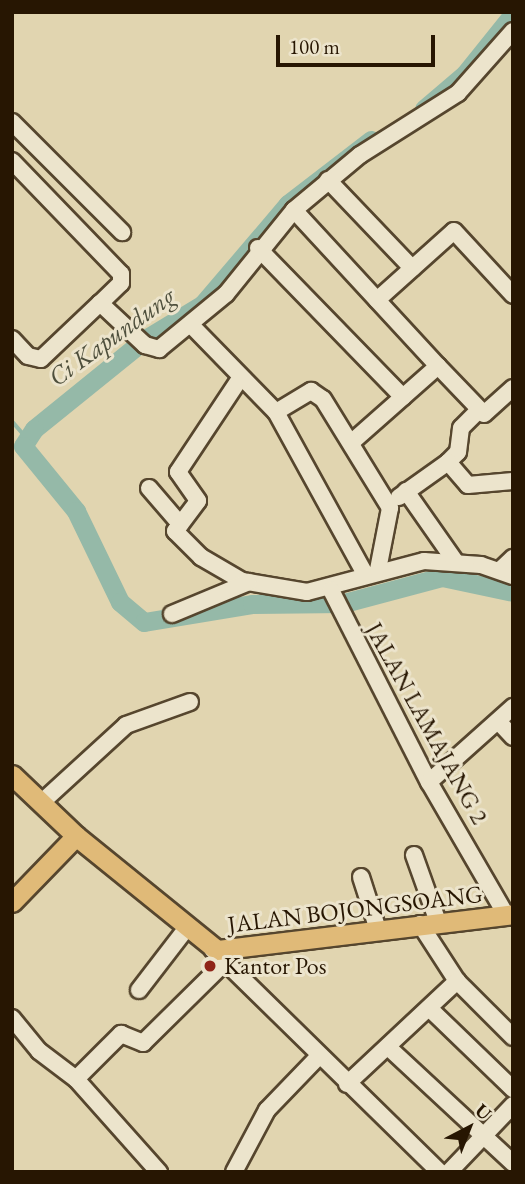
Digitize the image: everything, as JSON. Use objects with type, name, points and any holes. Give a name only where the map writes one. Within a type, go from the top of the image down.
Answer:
[{"type":"main road","name":"JALAN BOJONGSOANG","points":[[12,775],[181,929],[219,955],[378,930],[510,915]]},
{"type":"main road","points":[[12,902],[76,836]]},
{"type":"street","points":[[100,303],[140,340],[159,349],[192,326],[226,295],[258,248],[294,210],[328,180],[458,93],[513,32]]},
{"type":"street","points":[[12,122],[122,232]]},
{"type":"street","points":[[12,160],[121,274],[121,283],[41,359],[28,356],[12,339]]},
{"type":"street","points":[[328,180],[412,268]]},
{"type":"street","points":[[294,210],[479,410],[484,414],[513,388]]},
{"type":"street","points":[[377,300],[454,231],[513,295]]},
{"type":"street","points":[[258,248],[403,397]]},
{"type":"street","points":[[192,326],[276,412],[372,572]]},
{"type":"street","points":[[351,443],[438,366]]},
{"type":"street","points":[[241,377],[182,458],[178,478],[198,500],[175,533],[201,557],[249,582],[331,592],[372,572],[455,561],[506,573],[513,558]]},
{"type":"street","points":[[276,412],[311,391],[351,443],[388,504]]},
{"type":"street","points":[[372,572],[388,504],[449,462],[458,452],[461,428],[479,410]]},
{"type":"street","points":[[449,462],[468,485],[513,481]]},
{"type":"street","points":[[149,488],[180,524]]},
{"type":"street","points":[[406,491],[455,561]]},
{"type":"street","points":[[172,614],[249,582]]},
{"type":"street","name":"JALAN LAMAJANG 2","points":[[331,592],[429,782],[510,915]]},
{"type":"street","points":[[41,803],[126,726],[190,702]]},
{"type":"street","points":[[429,782],[513,707]]},
{"type":"street","points":[[498,720],[513,737]]},
{"type":"street","points":[[414,855],[429,923],[457,981],[513,1037]]},
{"type":"street","points":[[361,877],[378,930]]},
{"type":"street","points":[[139,990],[181,929]]},
{"type":"street","points":[[76,1079],[121,1034],[143,1043],[219,955],[318,1057],[440,1172]]},
{"type":"street","points":[[347,1084],[457,981]]},
{"type":"street","points":[[429,1008],[513,1089]]},
{"type":"street","points":[[12,1018],[40,1051],[76,1079],[159,1172]]},
{"type":"street","points":[[388,1047],[513,1163]]},
{"type":"street","points":[[243,1169],[267,1110],[318,1057]]},
{"type":"street","points":[[449,1172],[513,1105]]},
{"type":"street","points":[[415,1172],[426,1159]]},
{"type":"waterway","name":"Ci Kapundung","points":[[424,109],[465,74],[513,14]]},
{"type":"waterway","name":"Ci Kapundung","points":[[371,140],[288,204],[203,304],[144,340],[34,429],[23,446],[76,511],[120,602],[144,622],[252,604],[344,603],[442,577],[513,592]]},
{"type":"waterway","points":[[12,421],[26,437]]},
{"type":"place","name":"Kantor Pos","points":[[210,966]]}]
